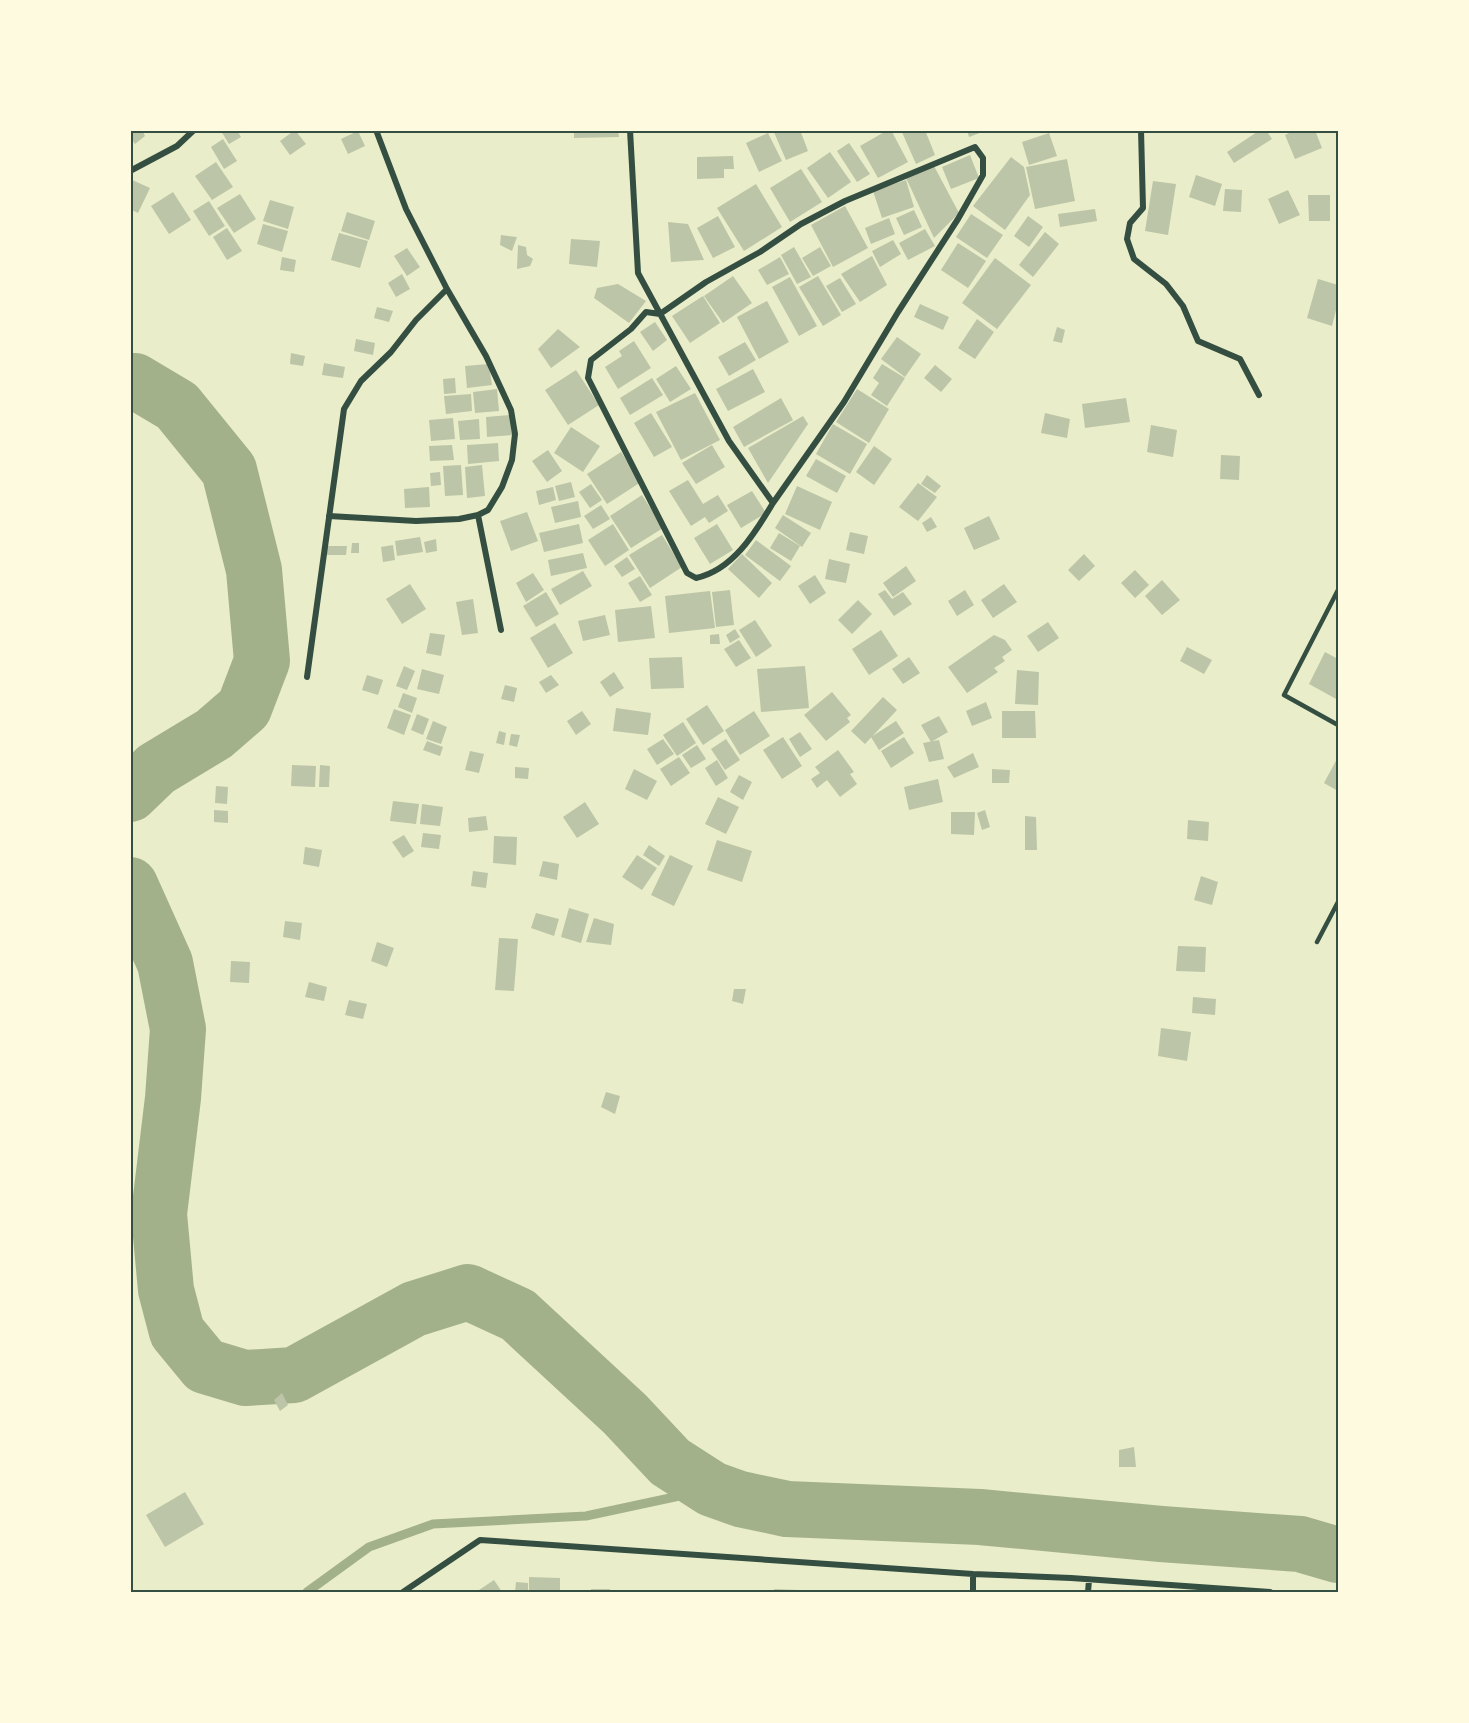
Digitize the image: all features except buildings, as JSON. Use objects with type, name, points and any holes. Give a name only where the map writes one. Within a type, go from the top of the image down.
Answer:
[{"type":"street","points":[[130,171],[177,146],[194,130]]},
{"type":"street","points":[[329,516],[416,521],[459,519],[478,515],[488,510],[502,487],[512,460],[515,434],[511,410],[486,356],[447,289],[406,209],[376,130]]},
{"type":"street","points":[[630,130],[638,273],[729,441],[773,503]]},
{"type":"street","points":[[1141,130],[1143,208],[1130,223],[1127,239],[1134,259],[1167,285],[1183,306],[1198,341],[1240,359],[1259,395]]},
{"type":"street","points":[[975,147],[983,158],[982,175],[958,219],[844,402],[773,503],[742,549],[722,566],[709,576],[696,578],[687,573],[588,378],[591,360],[631,328],[646,312],[660,314],[706,282],[760,252],[801,224],[845,201],[975,147]]},
{"type":"street","points":[[307,676],[344,409],[361,381],[391,352],[416,320],[447,289]]},
{"type":"street","points":[[478,515],[501,630]]},
{"type":"street","points":[[403,1593],[480,1540],[973,1575],[1089,1580],[1270,1593]]},
{"type":"street","points":[[973,1575],[973,1593]]},
{"type":"street","points":[[1088,1593],[1089,1580]]},
{"type":"lane","points":[[1338,590],[1284,695],[1338,725]]},
{"type":"lane","points":[[1317,942],[1338,902]]},
{"type":"waterway","points":[[130,381],[135,381],[177,406],[229,470],[254,570],[262,661],[244,708],[214,734],[156,769],[130,794]]},
{"type":"waterway","points":[[130,885],[165,963],[178,1029],[173,1098],[159,1214],[166,1290],[177,1332],[205,1366],[245,1378],[294,1375],[414,1309],[468,1292],[518,1315],[625,1414],[670,1462],[712,1489],[740,1499],[787,1509],[980,1517],[1300,1544],[1338,1555]]},
{"type":"waterway","points":[[307,1592],[369,1547],[433,1524],[586,1516],[712,1489]]}]
